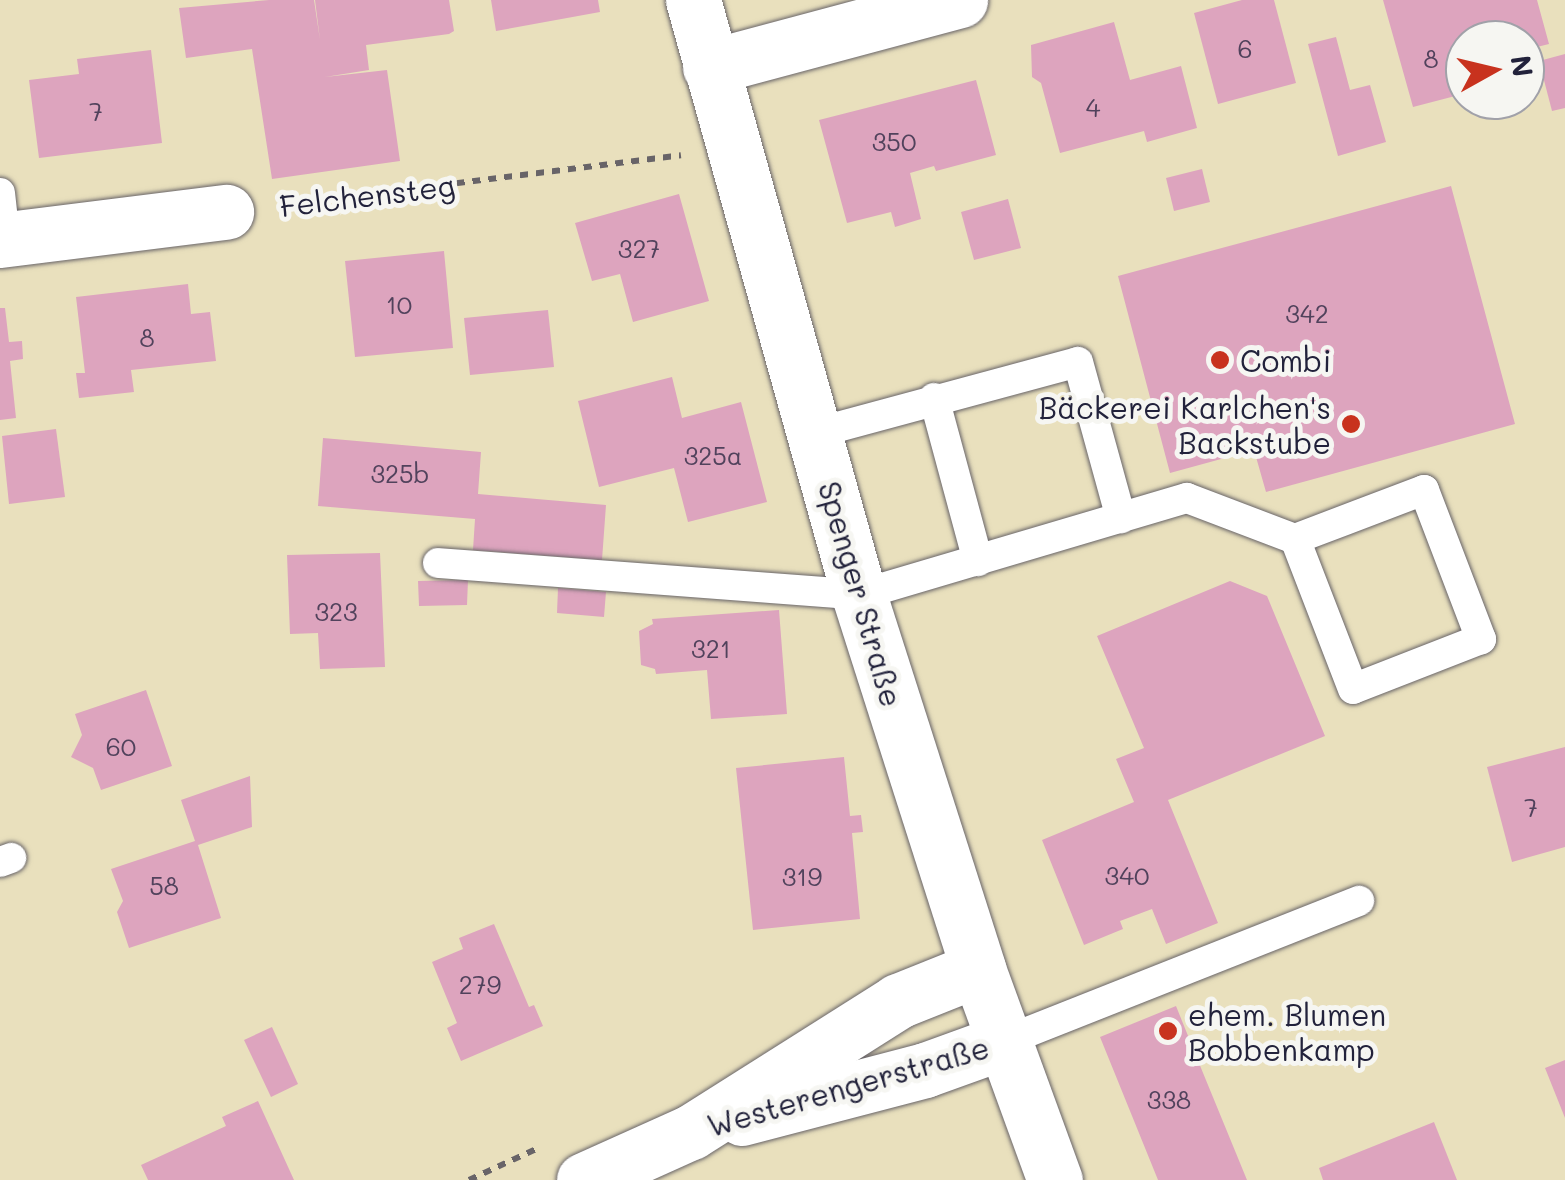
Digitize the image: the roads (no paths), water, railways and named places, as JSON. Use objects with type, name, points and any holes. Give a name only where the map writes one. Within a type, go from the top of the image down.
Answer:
[{"type":"street","name":"Spenger Straße","points":[[693,0],[859,595],[978,969],[1055,1180]]},
{"type":"street","points":[[710,66],[960,0]]},
{"type":"street","points":[[2,224],[226,212]]},
{"type":"street","name":"Westerengerstraße","points":[[584,1180],[691,1132],[898,1002],[978,969]]},
{"type":"street","name":"Westerengerstraße","points":[[691,1132],[925,1070],[1005,1040]]},
{"type":"lane","points":[[815,433],[1078,362],[1121,518]]},
{"type":"lane","points":[[934,398],[978,560]]},
{"type":"lane","points":[[438,563],[859,595],[1187,498],[1295,540],[1424,490],[1482,639],[1352,688],[1295,540]]},
{"type":"lane","points":[[1005,1040],[1358,901]]},
{"type":"place","name":"Combi","points":[[1220,360]]},
{"type":"place","name":"Bäckerei Karlchen's Backstube","points":[[1351,424]]},
{"type":"place","name":"ehem. Blumen Bobbenkamp","points":[[1168,1031]]}]
